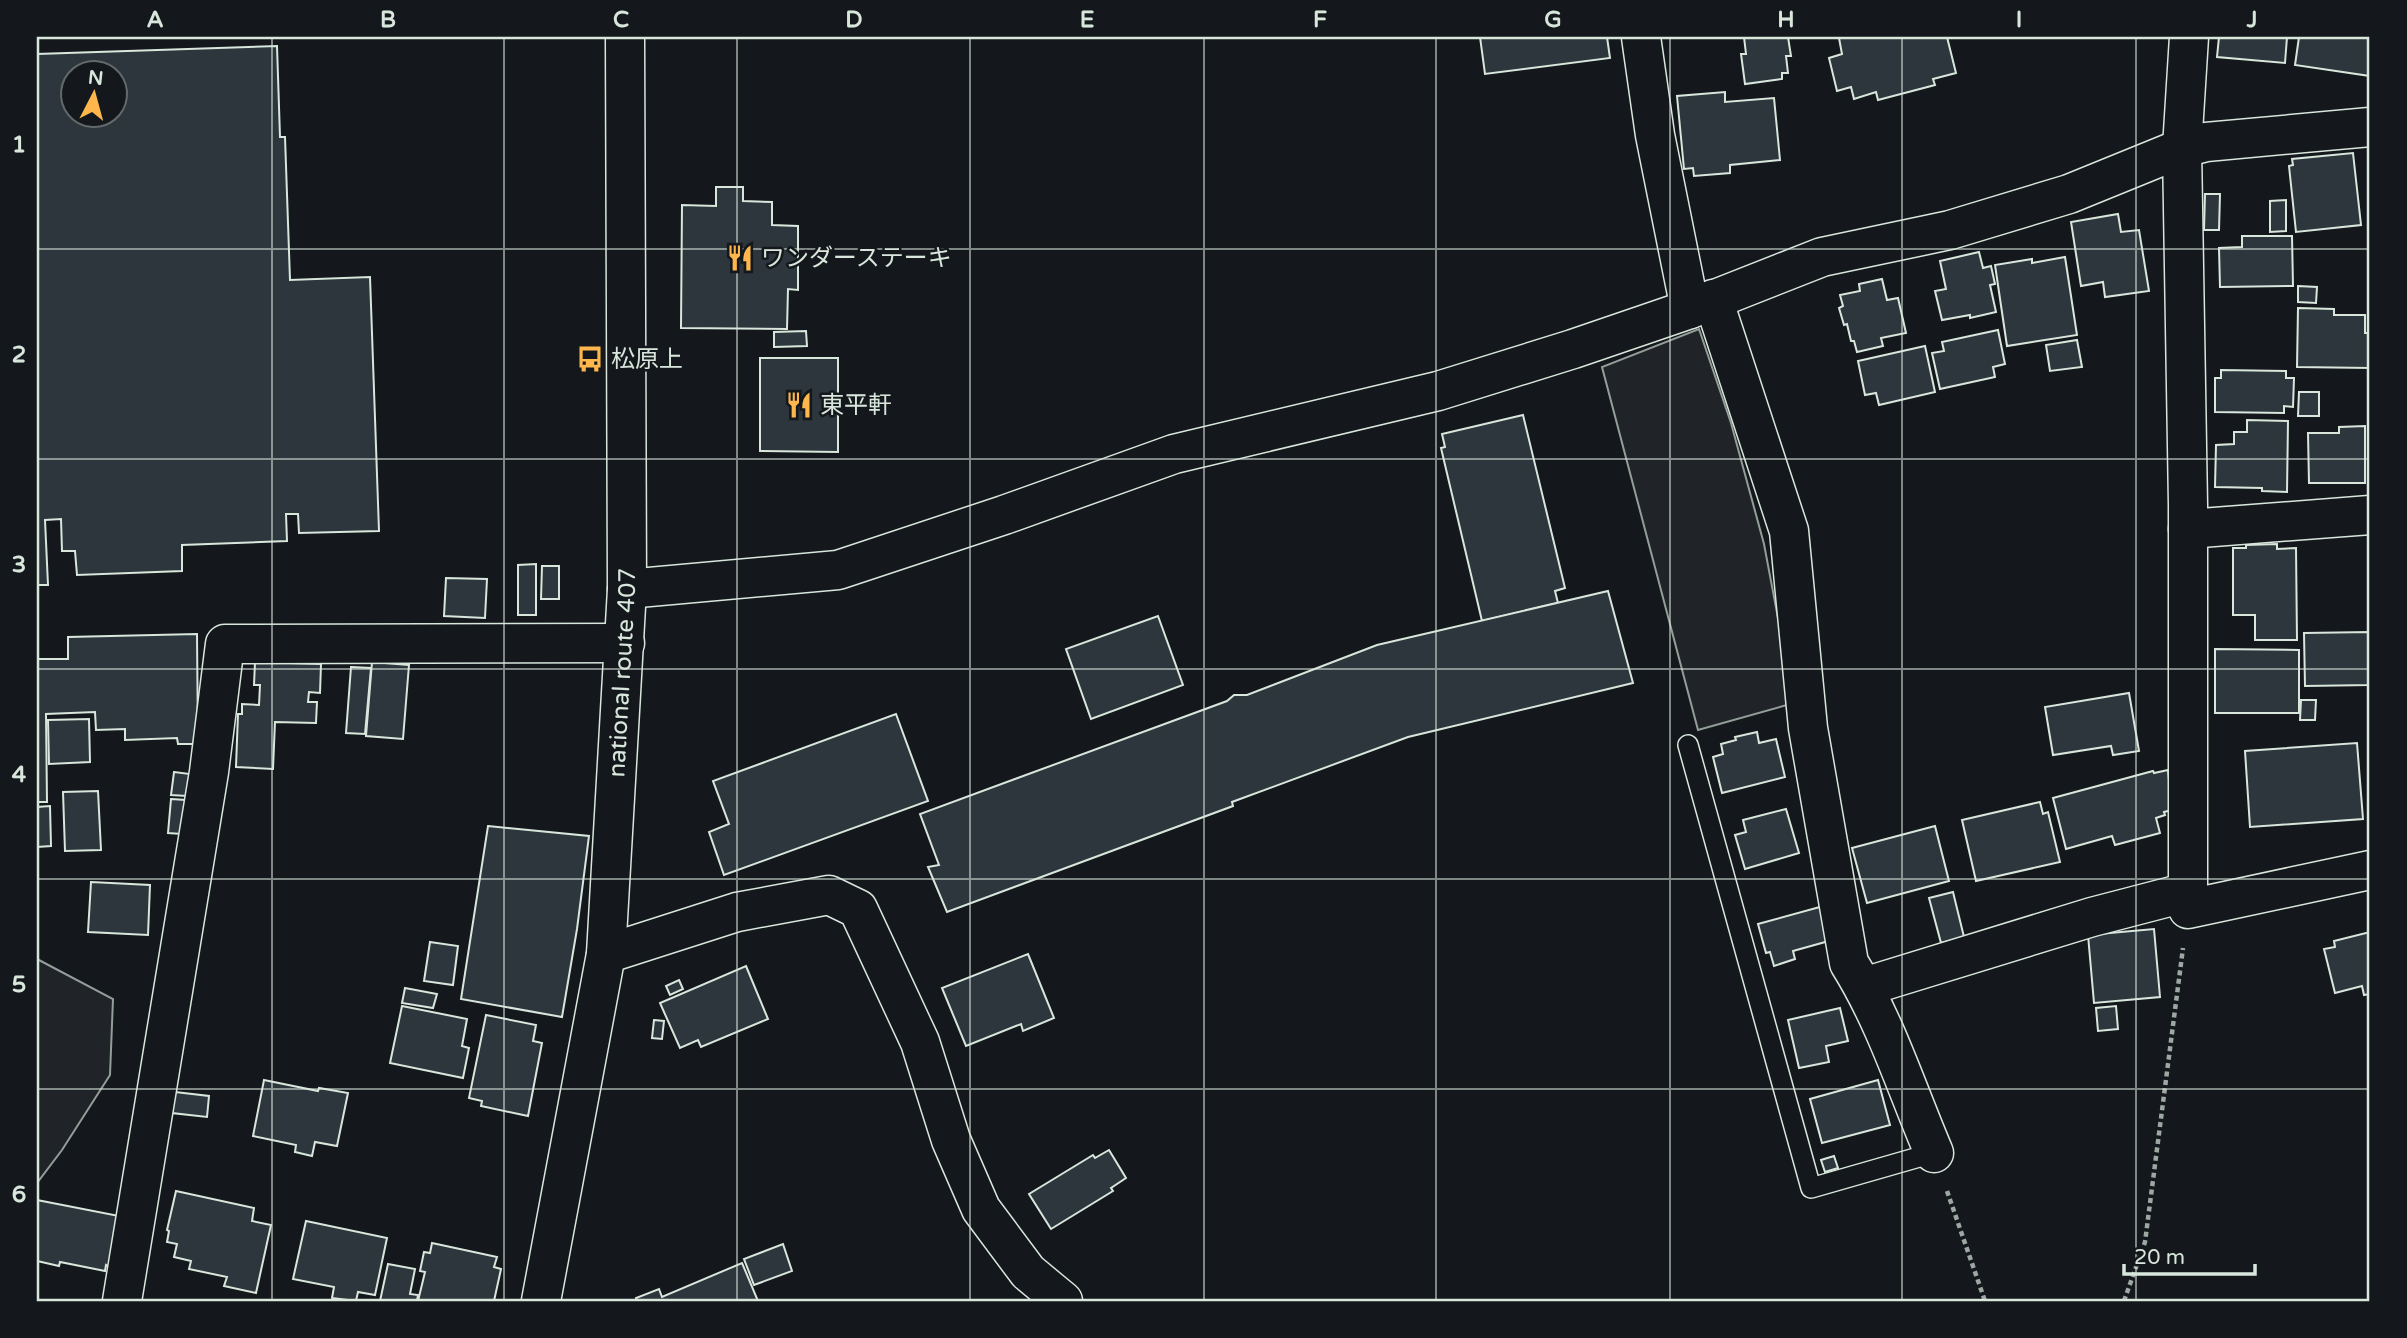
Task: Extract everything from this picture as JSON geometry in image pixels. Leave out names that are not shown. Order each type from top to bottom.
[{"type":"main road","name":"national route 407","points":[[541,1301],[606,954],[628,589],[625,37]]},
{"type":"main road","points":[[1641,37],[1655,135],[1701,304],[1789,531],[1808,728],[1849,963],[1864,987],[1934,1153]]},
{"type":"main road","points":[[2188,901],[2188,529],[2182,148],[2189,37]]},
{"type":"main road","points":[[628,589],[838,570],[1004,515],[1174,454],[1438,391],[1573,349],[1701,304],[1822,257],[1950,230],[2069,194],[2182,148],[2206,142],[2370,127]]},
{"type":"main road","points":[[2188,529],[2370,515]]},
{"type":"main road","points":[[122,1301],[209,772],[225,644],[625,643]]},
{"type":"main road","points":[[1864,987],[2091,917],[2370,870]]},
{"type":"main road","points":[[606,954],[737,912],[829,895],[858,909],[920,1042],[951,1140],[981,1209],[1028,1272],[1063,1301]]},
{"type":"lane","points":[[1688,746],[1811,1188],[1934,1153]]},
{"type":"path","points":[[2124,1301],[2145,1242],[2188,901]]},
{"type":"path","points":[[1934,1153],[1985,1301]]},
{"type":"shaded area","points":[[1699,329],[1731,423],[1764,544],[1794,703],[1698,730],[1602,367]]},
{"type":"shaded area","points":[[37,959],[113,999],[110,1075],[62,1150],[37,1183]]},
{"type":"building","points":[[1480,37],[1607,37],[1610,58],[1485,74]]},
{"type":"building","points":[[1744,37],[1788,37],[1791,56],[1786,56],[1788,73],[1782,73],[1782,79],[1745,84],[1741,54],[1746,54]]},
{"type":"building","points":[[1947,37],[1956,73],[1933,79],[1935,85],[1878,100],[1876,92],[1854,99],[1851,87],[1837,91],[1829,58],[1842,54],[1839,38]]},
{"type":"building","points":[[2219,37],[2287,37],[2285,63],[2217,57]]},
{"type":"building","points":[[2299,37],[2370,37],[2370,76],[2295,65]]},
{"type":"building","points":[[277,46],[280,137],[285,137],[290,280],[370,277],[379,531],[299,533],[298,514],[286,514],[287,541],[182,545],[182,571],[77,575],[75,551],[62,551],[61,519],[45,520],[48,585],[37,585],[37,54]]},
{"type":"building","points":[[1725,92],[1725,102],[1774,98],[1780,160],[1730,165],[1730,173],[1694,176],[1693,168],[1684,169],[1677,96]]},
{"type":"building","points":[[2353,153],[2361,225],[2296,232],[2289,166],[2293,165],[2292,159]]},
{"type":"building","name":"ワンダーステーキ","points":[[716,187],[743,187],[743,201],[772,202],[772,225],[798,226],[798,290],[788,289],[787,329],[681,328],[682,205],[716,206]]},
{"type":"building","points":[[2205,194],[2220,194],[2219,230],[2204,230]]},
{"type":"building","points":[[2286,200],[2286,231],[2270,232],[2270,201]]},
{"type":"building","points":[[2118,214],[2121,232],[2139,230],[2149,291],[2105,297],[2103,282],[2081,286],[2071,222]]},
{"type":"building","points":[[2242,236],[2292,236],[2293,286],[2220,287],[2219,248],[2242,247]]},
{"type":"building","points":[[1979,252],[1983,268],[1991,266],[1995,284],[1990,285],[1996,312],[1970,318],[1970,315],[1942,320],[1935,291],[1946,289],[1940,261]]},
{"type":"building","points":[[2065,257],[2077,335],[2007,346],[1995,265],[2032,259],[2032,263]]},
{"type":"building","points":[[1882,279],[1887,300],[1898,298],[1906,333],[1881,338],[1883,346],[1857,352],[1847,324],[1844,325],[1839,308],[1843,306],[1840,295],[1860,291],[1859,284]]},
{"type":"building","points":[[2298,286],[2317,287],[2316,303],[2298,302]]},
{"type":"building","points":[[2298,308],[2334,309],[2334,315],[2365,315],[2365,333],[2370,333],[2370,368],[2297,367]]},
{"type":"building","points":[[1998,330],[2005,364],[1993,367],[1995,377],[1940,389],[1932,353],[1944,351],[1942,342]]},
{"type":"building","points":[[806,331],[807,346],[774,347],[774,332]]},
{"type":"building","points":[[2077,340],[2082,367],[2050,371],[2046,345]]},
{"type":"building","points":[[1925,346],[1935,392],[1879,405],[1876,393],[1865,395],[1858,361]]},
{"type":"building","name":"東平軒","points":[[760,358],[838,358],[838,452],[760,451]]},
{"type":"building","points":[[2221,370],[2286,371],[2286,378],[2294,378],[2293,407],[2284,406],[2284,413],[2215,412],[2215,378],[2221,378]]},
{"type":"building","points":[[2299,392],[2319,392],[2319,416],[2298,416]]},
{"type":"building","points":[[1523,415],[1565,588],[1555,591],[1558,603],[1482,621],[1441,448],[1445,447],[1442,434]]},
{"type":"building","points":[[2247,420],[2288,421],[2287,492],[2262,491],[2262,488],[2215,487],[2216,445],[2234,444],[2234,432],[2247,432]]},
{"type":"building","points":[[2365,426],[2365,483],[2309,483],[2308,433],[2339,433],[2339,427]]},
{"type":"building","points":[[2277,544],[2277,549],[2296,548],[2297,640],[2255,640],[2255,615],[2233,615],[2233,548]]},
{"type":"building","points":[[536,564],[536,615],[518,615],[518,565]]},
{"type":"building","points":[[542,566],[559,566],[559,599],[541,599]]},
{"type":"building","points":[[446,578],[487,579],[485,618],[444,616]]},
{"type":"building","points":[[1608,591],[1633,683],[1408,737],[1232,802],[1233,806],[947,912],[928,867],[939,865],[920,814],[1227,701],[1234,695],[1247,695],[1377,645]]},
{"type":"building","points":[[1158,616],[1183,685],[1091,719],[1066,649]]},
{"type":"building","points":[[2370,632],[2370,685],[2305,686],[2304,633]]},
{"type":"building","points":[[197,634],[198,744],[178,744],[177,738],[125,740],[125,729],[96,730],[95,712],[46,714],[47,802],[37,802],[37,659],[68,659],[68,637]]},
{"type":"building","points":[[2215,649],[2299,650],[2299,713],[2215,713]]},
{"type":"building","points":[[255,662],[321,664],[320,693],[309,692],[308,702],[317,702],[316,723],[275,722],[273,769],[236,767],[238,714],[242,714],[242,704],[259,705],[260,685],[254,685]]},
{"type":"building","points":[[372,662],[409,665],[403,739],[366,736]]},
{"type":"building","points":[[351,667],[371,668],[365,734],[346,733]]},
{"type":"building","points":[[2129,693],[2139,751],[2113,755],[2111,746],[2053,755],[2045,707]]},
{"type":"building","points":[[2301,700],[2316,700],[2315,720],[2300,720]]},
{"type":"building","points":[[896,714],[928,801],[724,875],[709,832],[729,824],[713,781]]},
{"type":"building","points":[[89,719],[90,762],[49,764],[48,720]]},
{"type":"building","points":[[1757,732],[1759,743],[1776,739],[1785,777],[1722,793],[1713,757],[1723,754],[1721,744],[1736,740],[1735,737]]},
{"type":"building","points":[[2357,743],[2363,819],[2250,827],[2245,751]]},
{"type":"building","points":[[2168,770],[2172,810],[2156,818],[2160,833],[2115,845],[2112,836],[2066,849],[2053,798],[2153,771]]},
{"type":"building","points":[[174,772],[190,774],[187,796],[171,795]]},
{"type":"building","points":[[98,791],[101,850],[65,851],[63,792]]},
{"type":"building","points":[[171,799],[186,800],[182,834],[168,833]]},
{"type":"building","points":[[2040,802],[2043,814],[2048,812],[2060,862],[1976,881],[1962,820]]},
{"type":"building","points":[[50,806],[51,846],[37,847],[37,807]]},
{"type":"building","points":[[1786,809],[1799,853],[1745,869],[1735,835],[1746,832],[1743,820]]},
{"type":"building","points":[[488,826],[589,836],[562,1017],[461,999]]},
{"type":"building","points":[[1935,826],[1949,881],[1867,903],[1852,848]]},
{"type":"building","points":[[91,882],[150,885],[148,935],[88,932]]},
{"type":"building","points":[[1953,892],[1964,937],[1941,943],[1929,898]]},
{"type":"building","points":[[1827,905],[1836,939],[1793,951],[1795,959],[1774,966],[1770,952],[1766,953],[1758,924]]},
{"type":"building","points":[[2154,929],[2160,997],[2094,1003],[2088,935]]},
{"type":"building","points":[[2370,932],[2370,994],[2364,995],[2362,986],[2335,993],[2324,949],[2335,947],[2334,941]]},
{"type":"building","points":[[430,942],[458,946],[453,985],[424,981]]},
{"type":"building","points":[[1028,954],[1054,1018],[1023,1031],[1021,1024],[966,1046],[942,988]]},
{"type":"building","points":[[746,966],[768,1019],[701,1047],[698,1040],[680,1048],[660,1003]]},
{"type":"building","points":[[679,980],[683,989],[670,995],[666,986]]},
{"type":"building","points":[[405,988],[437,994],[433,1008],[402,1003]]},
{"type":"building","points":[[402,1006],[467,1019],[462,1046],[469,1048],[463,1078],[390,1063]]},
{"type":"building","points":[[2116,1006],[2118,1029],[2098,1031],[2096,1008]]},
{"type":"building","points":[[1840,1008],[1848,1041],[1826,1046],[1829,1062],[1799,1068],[1788,1020]]},
{"type":"building","points":[[486,1015],[536,1025],[533,1041],[542,1043],[528,1116],[481,1106],[482,1101],[469,1098]]},
{"type":"building","points":[[654,1020],[664,1021],[662,1039],[652,1038]]},
{"type":"building","points":[[264,1080],[318,1091],[319,1088],[348,1093],[337,1146],[315,1142],[312,1156],[295,1152],[296,1145],[253,1136]]},
{"type":"building","points":[[1878,1080],[1890,1125],[1822,1143],[1810,1099]]},
{"type":"building","points":[[175,1092],[209,1096],[207,1117],[172,1113]]},
{"type":"building","points":[[1109,1150],[1126,1178],[1111,1188],[1113,1191],[1051,1229],[1029,1194],[1093,1155],[1095,1158]]},
{"type":"building","points":[[1834,1156],[1838,1168],[1825,1172],[1821,1160]]},
{"type":"building","points":[[176,1191],[254,1208],[252,1221],[271,1225],[256,1293],[224,1286],[227,1277],[189,1269],[191,1261],[174,1257],[177,1244],[167,1242],[167,1230]]},
{"type":"building","points":[[37,1200],[119,1216],[109,1267],[106,1265],[105,1271],[60,1262],[59,1266],[37,1261]]},
{"type":"building","points":[[306,1221],[387,1238],[375,1295],[358,1292],[356,1301],[332,1298],[334,1287],[293,1279]]},
{"type":"building","points":[[432,1243],[497,1257],[494,1267],[501,1269],[494,1301],[418,1301],[425,1272],[420,1271],[424,1252],[430,1253]]},
{"type":"building","points":[[783,1244],[792,1271],[754,1285],[744,1259]]},
{"type":"building","points":[[742,1263],[758,1301],[637,1301],[636,1298],[659,1289],[662,1297]]},
{"type":"building","points":[[388,1264],[415,1269],[410,1294],[418,1295],[417,1301],[380,1301]]},
{"type":"place","name":"ワンダーステーキ","points":[[740,258]]},
{"type":"place","name":"松原上","points":[[590,359]]},
{"type":"place","name":"東平軒","points":[[799,405]]}]
